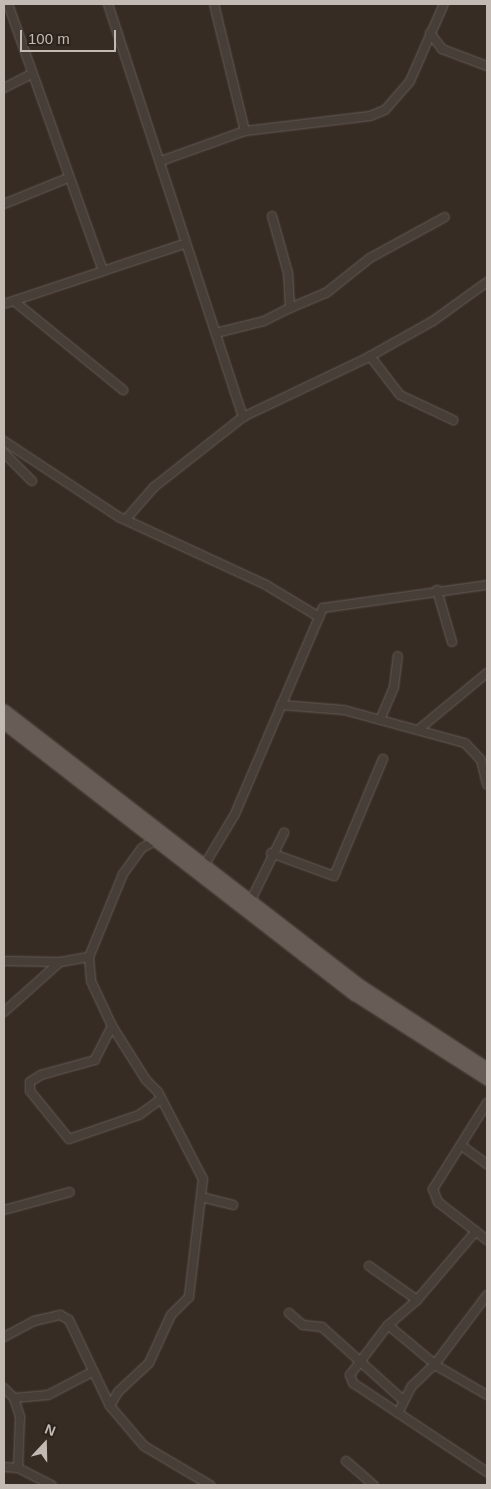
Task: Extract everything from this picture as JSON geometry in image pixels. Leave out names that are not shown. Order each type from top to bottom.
[{"type":"main road","points":[[4,710],[360,985],[487,1068]]},
{"type":"main road","points":[[4,723],[153,842],[354,994],[487,1079]]},
{"type":"street","points":[[8,4],[68,178],[103,271]]},
{"type":"street","points":[[108,4],[161,160],[184,244],[216,333],[243,417]]},
{"type":"street","points":[[214,4],[245,131]]},
{"type":"street","points":[[161,160],[245,131],[370,116],[385,110],[401,95],[424,52],[444,4]]},
{"type":"street","points":[[430,34],[442,49]]},
{"type":"street","points":[[424,52],[442,49],[487,66]]},
{"type":"street","points":[[4,88],[32,74]]},
{"type":"street","points":[[4,204],[68,178]]},
{"type":"street","points":[[272,216],[288,273],[290,308]]},
{"type":"street","points":[[216,333],[264,321],[326,293],[370,258],[445,217]]},
{"type":"street","points":[[4,304],[184,244]]},
{"type":"street","points":[[127,518],[154,487],[243,417],[370,356],[433,321],[487,282]]},
{"type":"street","points":[[14,301],[123,390]]},
{"type":"street","points":[[370,356],[400,395],[453,420]]},
{"type":"street","points":[[32,481],[5,456],[7,443],[119,517],[127,518],[266,585],[320,617]]},
{"type":"street","points":[[205,864],[235,814],[281,705],[320,617],[328,604],[487,585]]},
{"type":"street","points":[[437,590],[452,642]]},
{"type":"street","points":[[380,720],[394,687],[398,656]]},
{"type":"street","points":[[418,730],[487,672]]},
{"type":"street","points":[[281,705],[307,704],[380,720],[465,743],[484,757],[487,784]]},
{"type":"street","points":[[271,853],[334,876],[383,759]]},
{"type":"street","points":[[251,900],[271,853],[284,833]]},
{"type":"street","points":[[110,1406],[118,1392],[149,1363],[171,1315],[188,1296],[201,1197],[201,1168],[161,1098],[112,1026],[91,981],[88,957],[123,874],[142,848],[153,842]]},
{"type":"street","points":[[4,961],[60,962],[88,957]]},
{"type":"street","points":[[4,1012],[60,962]]},
{"type":"street","points":[[112,1026],[95,1060],[41,1075],[30,1082],[30,1091],[69,1139],[139,1115],[161,1098]]},
{"type":"street","points":[[486,1109],[433,1189],[438,1202],[487,1240]]},
{"type":"street","points":[[462,1146],[487,1164]]},
{"type":"street","points":[[4,1210],[70,1192]]},
{"type":"street","points":[[201,1197],[234,1205]]},
{"type":"street","points":[[476,1231],[417,1300],[388,1325],[361,1358],[350,1376],[353,1383],[487,1472]]},
{"type":"street","points":[[369,1266],[417,1300]]},
{"type":"street","points":[[398,1413],[403,1400],[435,1364],[487,1296]]},
{"type":"street","points":[[289,1313],[304,1325],[322,1327],[361,1358],[403,1400]]},
{"type":"street","points":[[4,1337],[60,1315],[76,1328],[92,1372],[110,1406],[144,1446],[210,1485]]},
{"type":"street","points":[[388,1325],[435,1364],[487,1395]]},
{"type":"street","points":[[14,1398],[48,1394],[92,1372]]},
{"type":"street","points":[[4,1388],[14,1398],[20,1417],[18,1468]]},
{"type":"street","points":[[346,1461],[374,1485]]},
{"type":"street","points":[[4,1467],[18,1468],[52,1485]]}]
